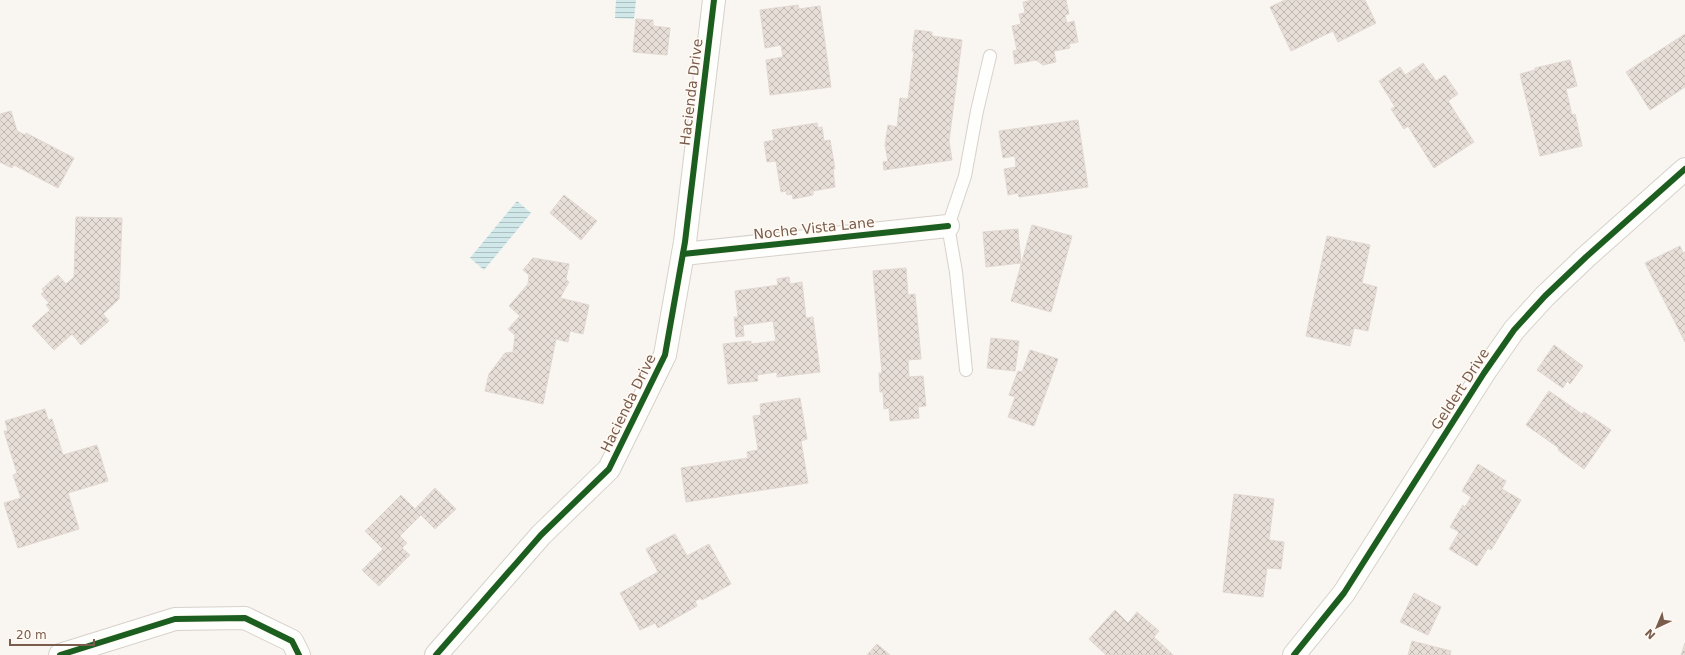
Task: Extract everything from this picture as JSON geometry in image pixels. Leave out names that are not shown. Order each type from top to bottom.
[{"type":"street","name":"Hacienda Drive","points":[[436,655],[541,535],[609,469],[665,355],[683,254],[714,0]]},
{"type":"street","name":"Geldert Drive","points":[[1294,655],[1344,593],[1484,373],[1514,330],[1545,296],[1586,257],[1685,169]]},
{"type":"street","name":"Noche Vista Lane","points":[[683,254],[948,226]]},
{"type":"street","points":[[60,655],[175,619],[245,618],[292,641],[299,655]]},
{"type":"lane","points":[[966,370],[956,272],[948,226],[965,176],[977,111],[990,56]]},
{"type":"water","points":[[616,0],[636,0],[634,19],[615,18]]},
{"type":"water","points":[[517,201],[531,213],[484,270],[470,258]]},
{"type":"building","points":[[1032,0],[1066,0],[1069,14],[1065,15],[1067,23],[1074,21],[1078,42],[1069,44],[1070,48],[1054,51],[1056,62],[1043,65],[1036,60],[1015,64],[1013,51],[1017,50],[1012,26],[1021,24],[1019,14],[1025,13],[1023,2]]},
{"type":"building","points":[[1285,0],[1365,0],[1376,23],[1338,42],[1333,31],[1291,51],[1270,7]]},
{"type":"building","points":[[798,5],[799,9],[820,6],[831,87],[770,95],[766,60],[783,57],[781,45],[765,48],[760,10]]},
{"type":"building","points":[[636,19],[653,20],[653,26],[670,28],[667,55],[633,52]]},
{"type":"building","points":[[915,30],[932,32],[932,36],[962,40],[949,141],[952,160],[884,170],[883,162],[888,161],[885,145],[888,125],[897,127],[900,98],[908,99]]},
{"type":"building","points":[[1685,34],[1685,87],[1650,110],[1626,72]]},
{"type":"building","points":[[1570,60],[1577,86],[1566,89],[1572,115],[1575,114],[1582,146],[1540,156],[1520,74],[1535,70],[1535,68]]},
{"type":"building","points":[[1423,63],[1436,81],[1445,75],[1458,94],[1448,101],[1474,142],[1434,168],[1408,126],[1404,129],[1391,109],[1395,107],[1379,81],[1400,67],[1405,75]]},
{"type":"building","points":[[11,111],[17,131],[25,135],[26,133],[74,158],[58,188],[14,165],[12,168],[0,162],[0,114]]},
{"type":"building","points":[[1078,120],[1088,187],[1019,197],[1018,193],[1008,195],[1004,169],[1016,167],[1015,156],[1003,158],[999,131]]},
{"type":"building","points":[[817,123],[818,128],[822,127],[824,141],[830,140],[835,169],[833,169],[835,187],[813,191],[813,195],[793,199],[792,194],[787,195],[786,191],[781,192],[776,161],[767,162],[764,142],[774,140],[772,130]]},
{"type":"building","points":[[564,195],[597,221],[581,240],[550,213]]},
{"type":"building","points":[[76,217],[122,218],[119,299],[103,314],[109,321],[81,345],[72,334],[54,350],[32,326],[50,310],[46,305],[49,303],[41,294],[44,292],[42,289],[58,275],[66,284],[74,277]]},
{"type":"building","points":[[1032,225],[1072,236],[1051,312],[1011,301]]},
{"type":"building","points":[[1018,229],[1021,263],[986,267],[983,232]]},
{"type":"building","points":[[1327,236],[1370,245],[1362,283],[1377,287],[1368,331],[1354,328],[1350,346],[1306,336]]},
{"type":"building","points":[[1680,246],[1683,253],[1685,252],[1685,342],[1645,263]]},
{"type":"building","points":[[533,258],[569,264],[566,279],[569,282],[560,298],[589,305],[583,334],[570,331],[568,342],[556,339],[543,404],[485,391],[489,374],[505,353],[513,352],[515,335],[508,329],[520,316],[509,306],[528,284],[529,275],[523,270]]},
{"type":"building","points":[[906,268],[908,295],[915,294],[921,359],[908,360],[909,377],[923,376],[926,406],[918,407],[919,418],[890,421],[889,408],[884,409],[883,392],[880,392],[879,373],[882,373],[873,271]]},
{"type":"building","points":[[789,277],[790,284],[802,282],[806,318],[813,317],[820,372],[777,377],[777,372],[757,375],[758,381],[728,384],[723,344],[751,341],[751,344],[776,341],[773,321],[743,325],[744,336],[736,337],[734,317],[738,317],[735,291],[778,285],[777,279]]},
{"type":"building","points":[[991,338],[1019,341],[1015,371],[987,368]]},
{"type":"building","points":[[1554,345],[1583,366],[1570,384],[1567,381],[1563,388],[1537,370]]},
{"type":"building","points":[[1030,350],[1058,359],[1034,426],[1008,417],[1015,397],[1009,395],[1018,371],[1022,372]]},
{"type":"building","points":[[1549,391],[1582,414],[1584,412],[1611,430],[1584,469],[1558,450],[1559,448],[1526,425]]},
{"type":"building","points":[[800,398],[807,439],[801,441],[808,483],[686,502],[681,468],[748,458],[747,452],[758,450],[753,416],[761,415],[760,404]]},
{"type":"building","points":[[45,409],[48,420],[52,419],[63,455],[97,445],[108,481],[68,493],[79,529],[18,548],[4,503],[21,498],[13,475],[17,473],[4,431],[8,431],[5,421]]},
{"type":"building","points":[[1478,464],[1506,481],[1502,489],[1521,500],[1491,550],[1488,548],[1477,566],[1449,549],[1459,532],[1450,527],[1463,505],[1465,507],[1471,497],[1462,491]]},
{"type":"building","points":[[435,488],[456,509],[435,529],[421,515],[400,536],[407,543],[402,548],[410,555],[379,586],[362,570],[383,549],[365,531],[401,495],[415,509]]},
{"type":"building","points":[[1234,494],[1274,499],[1269,540],[1284,542],[1281,569],[1267,568],[1263,597],[1223,592]]},
{"type":"building","points":[[675,534],[687,556],[709,544],[731,584],[702,600],[701,598],[695,601],[697,606],[658,628],[655,623],[640,630],[620,593],[658,572],[646,549]]},
{"type":"building","points":[[1414,593],[1441,607],[1428,635],[1400,622]]},
{"type":"building","points":[[1115,610],[1128,623],[1137,612],[1159,631],[1154,637],[1173,655],[1106,655],[1089,639]]},
{"type":"building","points":[[1412,641],[1451,651],[1450,655],[1408,655]]},
{"type":"building","points":[[1685,643],[1685,655],[1681,655]]},
{"type":"building","points":[[877,644],[890,655],[867,655]]},
{"type":"cycle path","points":[[436,655],[541,535],[609,469],[665,355],[685,242],[714,0]]},
{"type":"cycle path","points":[[1294,655],[1344,593],[1484,373],[1514,330],[1545,296],[1586,257],[1685,169]]},
{"type":"cycle path","points":[[683,254],[948,226]]},
{"type":"cycle path","points":[[60,655],[175,619],[245,618],[292,641],[299,655]]}]
